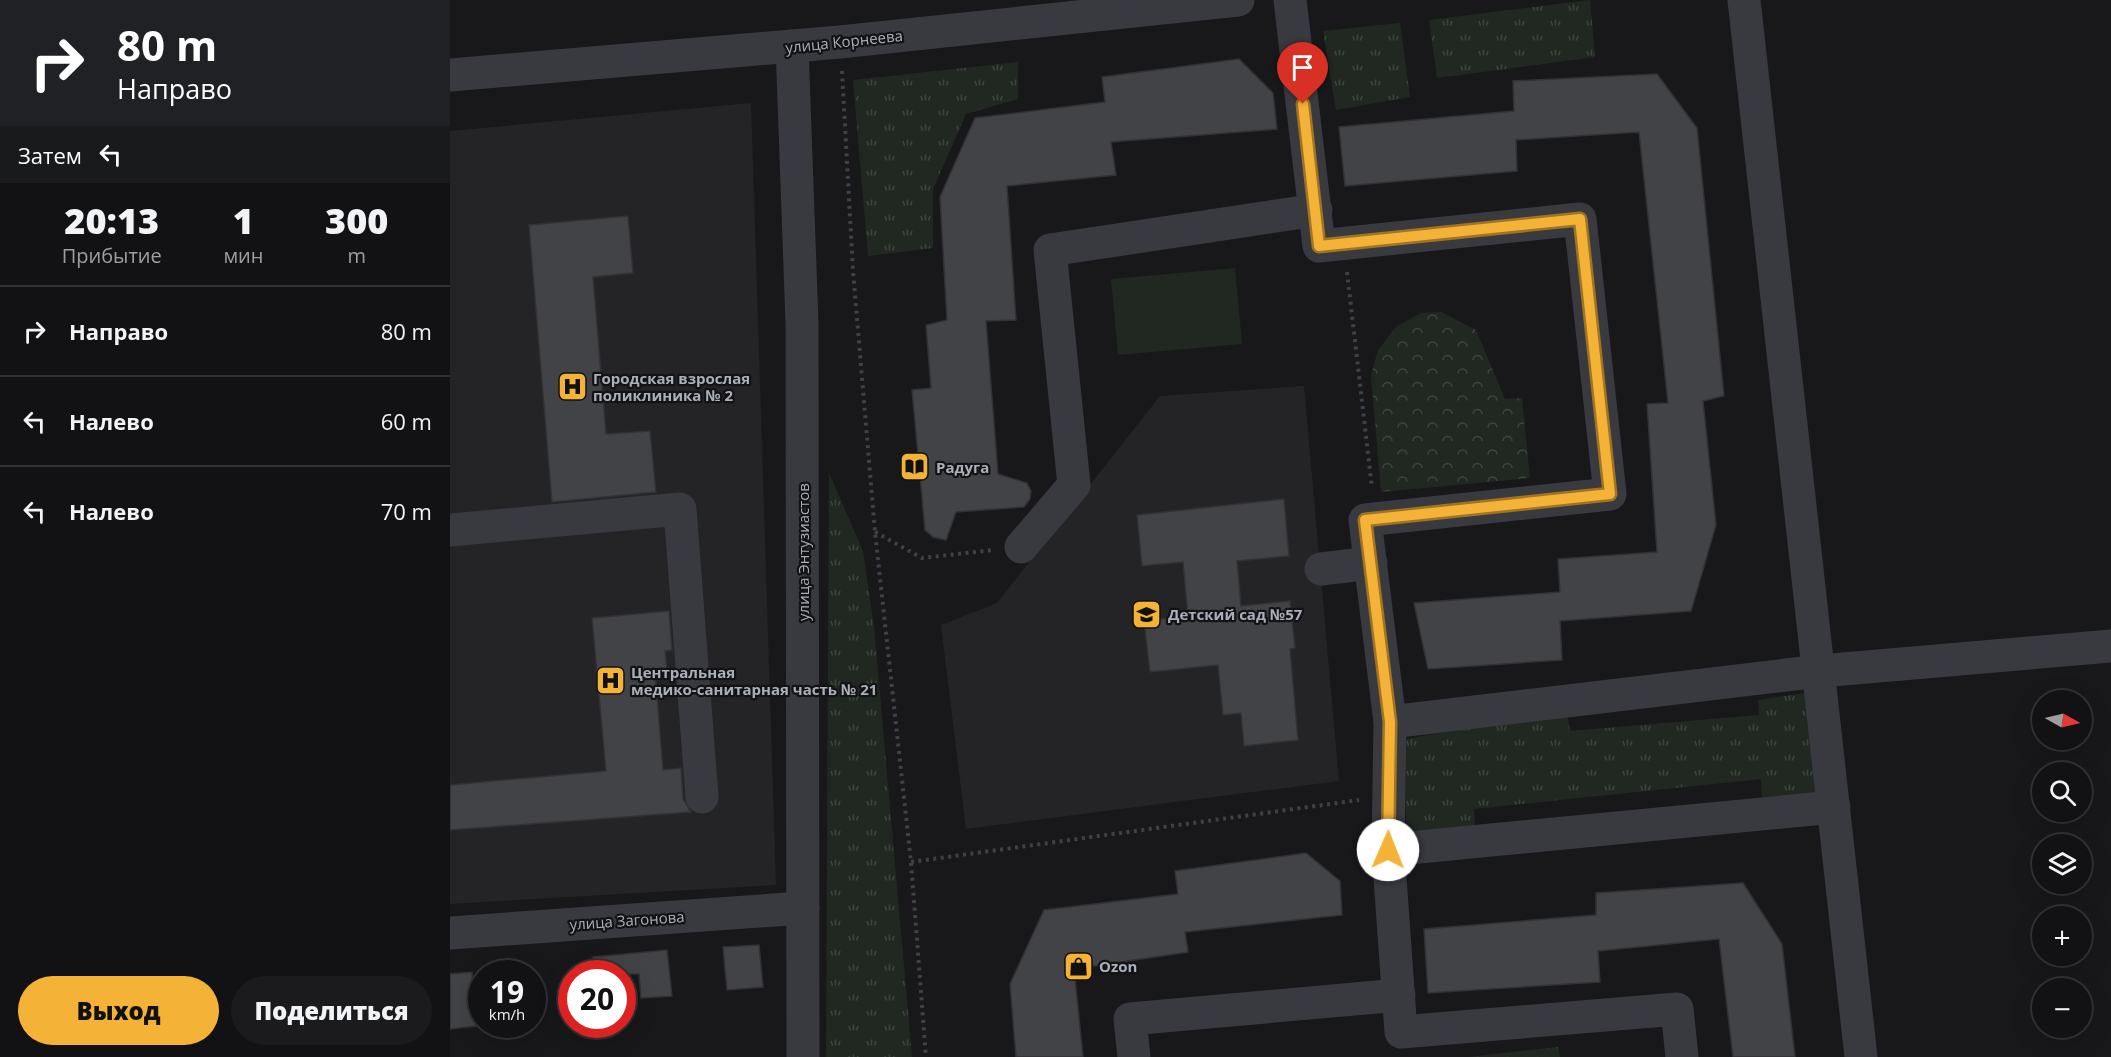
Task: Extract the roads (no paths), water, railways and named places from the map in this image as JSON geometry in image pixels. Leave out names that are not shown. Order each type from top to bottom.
[{"type":"street","name":"улица Корнеева","points":[[450,75],[792,46],[1238,0]]},
{"type":"street","points":[[1290,0],[1319,246],[1580,219],[1582,230],[1610,494],[1365,520],[1390,722],[1388,850],[1401,1032],[1677,1009],[1682,1057]]},
{"type":"street","points":[[1744,0],[1861,1057]]},
{"type":"street","name":"улица Энтузиастов","points":[[792,46],[802,323],[803,1057]]},
{"type":"street","points":[[1021,547],[1074,485],[1050,250],[1316,210]]},
{"type":"street","points":[[450,530],[680,509],[702,797]]},
{"type":"street","points":[[1321,569],[1371,563]]},
{"type":"street","points":[[1390,722],[1820,671],[2111,646]]},
{"type":"street","points":[[1388,850],[1834,807]]},
{"type":"street","name":"улица Загонова","points":[[450,933],[803,908]]},
{"type":"street","points":[[1134,1057],[1130,1019],[1399,995]]},
{"type":"place","name":"Городская взрослая поликлиника № 2","points":[[572,387]]},
{"type":"place","name":"Радуга","points":[[915,467]]},
{"type":"place","name":"Детский сад №57","points":[[1147,614]]},
{"type":"place","name":"Центральная медико-санитарная часть № 21","points":[[610,681]]},
{"type":"place","name":"Ozon","points":[[1078,966]]}]
